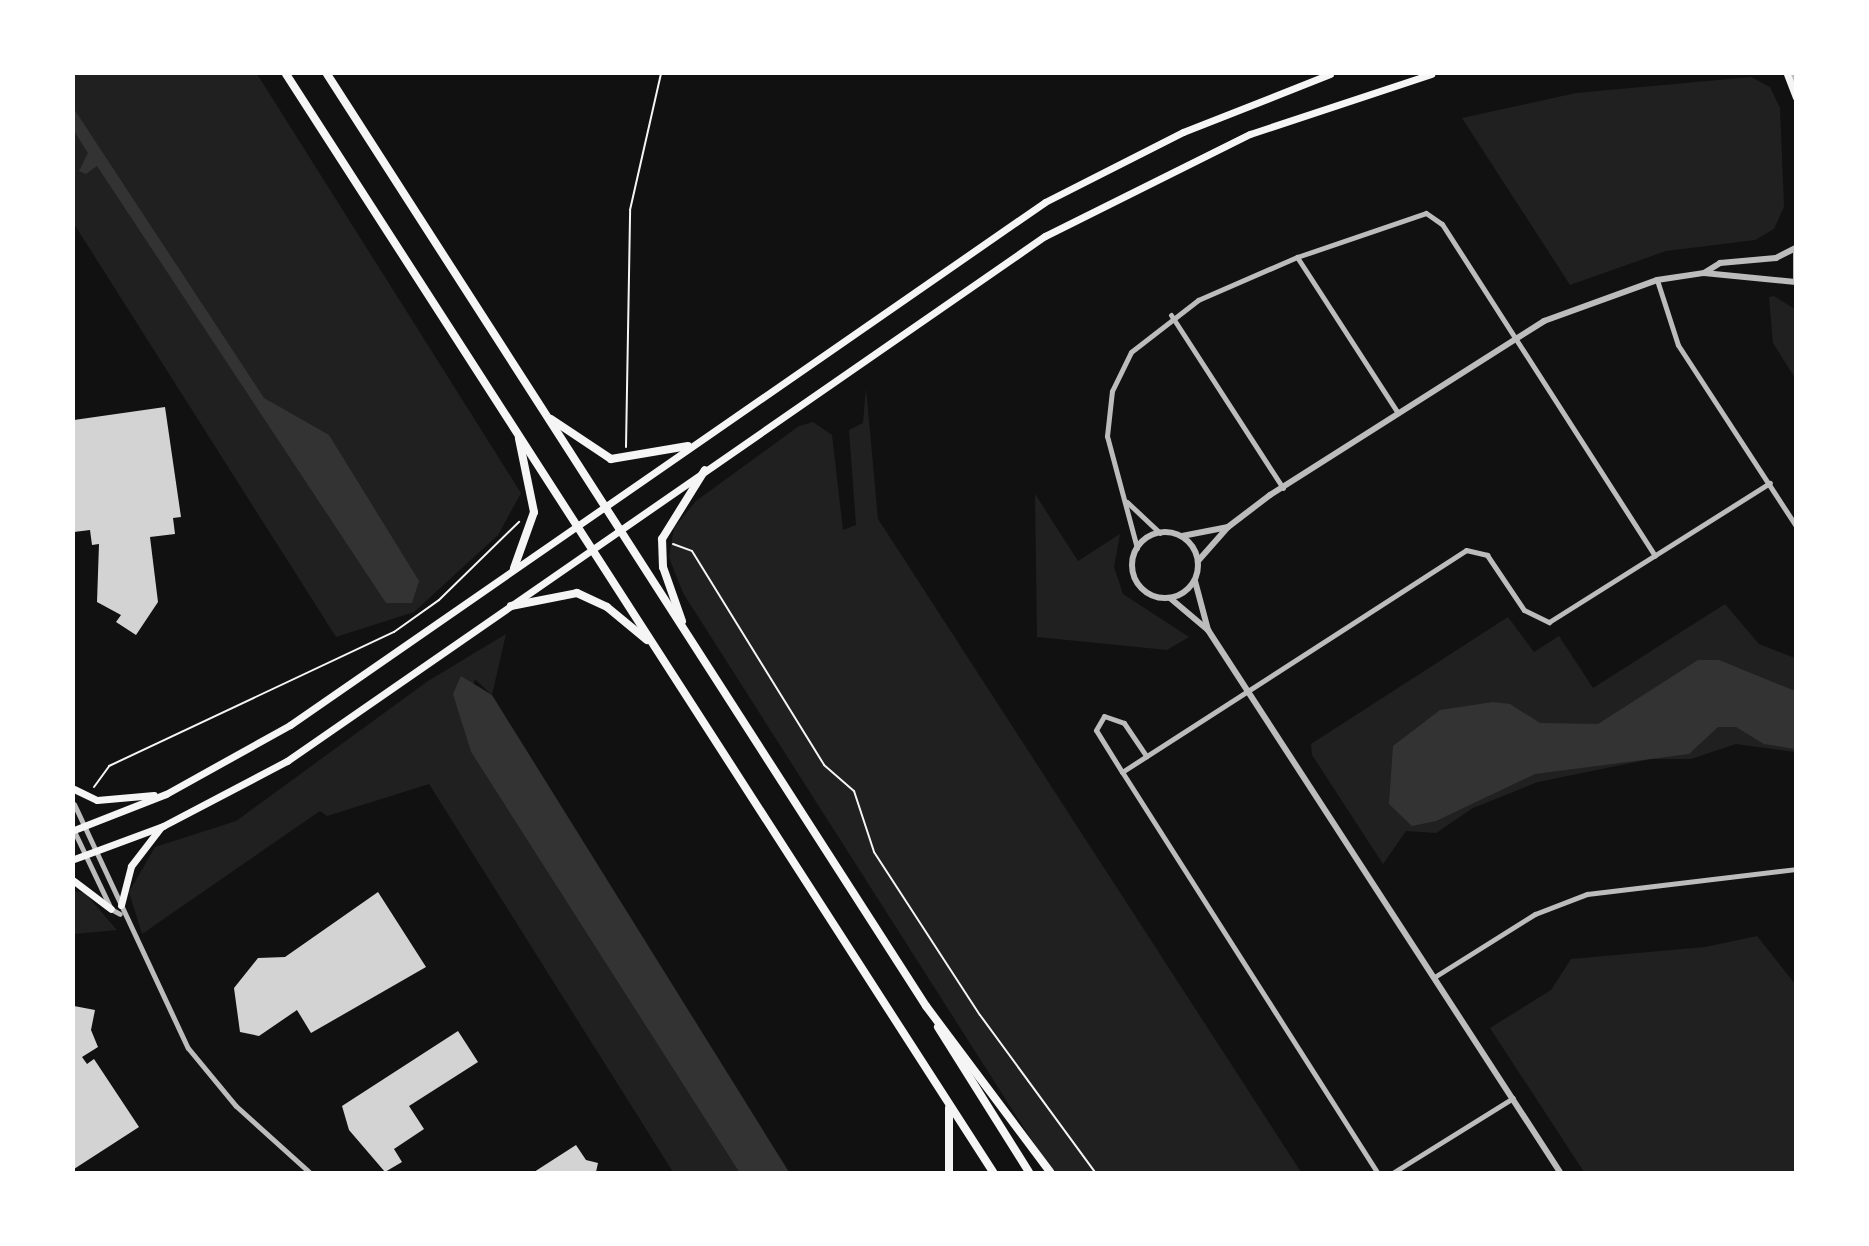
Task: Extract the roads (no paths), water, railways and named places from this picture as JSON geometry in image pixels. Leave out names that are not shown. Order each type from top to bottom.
[{"type":"main road","points":[[286,74],[993,1172]]},
{"type":"main road","points":[[327,74],[926,1006],[1029,1172]]},
{"type":"main road","points":[[74,830],[166,794],[298,719],[688,446],[1045,202],[1183,132],[1331,74]]},
{"type":"main road","points":[[74,859],[163,826],[287,761],[956,293],[1092,209],[1250,134],[1431,74]]},
{"type":"main road","points":[[1787,74],[1796,97]]},
{"type":"main road","points":[[546,415],[611,459],[688,446]]},
{"type":"main road","points":[[514,568],[534,512],[517,433]]},
{"type":"main road","points":[[685,630],[661,547],[668,520],[705,470]]},
{"type":"main road","points":[[511,606],[577,593],[607,607],[654,646]]},
{"type":"main road","points":[[74,789],[97,800],[166,794]]},
{"type":"main road","points":[[121,910],[131,866],[163,826]]},
{"type":"main road","points":[[74,881],[111,909]]},
{"type":"main road","points":[[926,1006],[1049,1172]]},
{"type":"main road","points":[[948,1172],[949,1105]]},
{"type":"street","points":[[1794,74],[1796,89]]},
{"type":"street","points":[[1560,1172],[1436,976],[1208,630],[1170,598],[1152,596],[1138,584],[1132,566],[1137,548],[1125,500],[1108,455],[1112,391],[1131,352],[1171,315],[1297,257],[1410,216],[1432,215],[1655,556]]},
{"type":"street","points":[[1208,630],[1195,580],[1198,561],[1228,527],[1514,337],[1576,306],[1657,280],[1704,273],[1796,281],[1796,249],[1776,258],[1720,263],[1704,273]]},
{"type":"street","points":[[1297,257],[1398,413]]},
{"type":"street","points":[[1657,280],[1678,345],[1796,526]]},
{"type":"street","points":[[1171,315],[1283,488]]},
{"type":"street","points":[[1122,772],[1466,550],[1487,555],[1524,610],[1549,622],[1770,483]]},
{"type":"street","points":[[1125,500],[1160,533],[1181,536],[1228,527]]},
{"type":"street","points":[[1137,548],[1160,533]]},
{"type":"street","points":[[1181,536],[1198,561]]},
{"type":"street","points":[[1170,598],[1195,580]]},
{"type":"street","points":[[1146,756],[1124,723],[1104,716],[1096,730],[1377,1172]]},
{"type":"street","points":[[74,804],[166,1010],[202,1067],[309,1172]]},
{"type":"street","points":[[74,830],[111,909],[121,910]]},
{"type":"street","points":[[1436,976],[1535,914],[1587,894],[1796,869]]},
{"type":"street","points":[[1394,1172],[1513,1098]]}]
